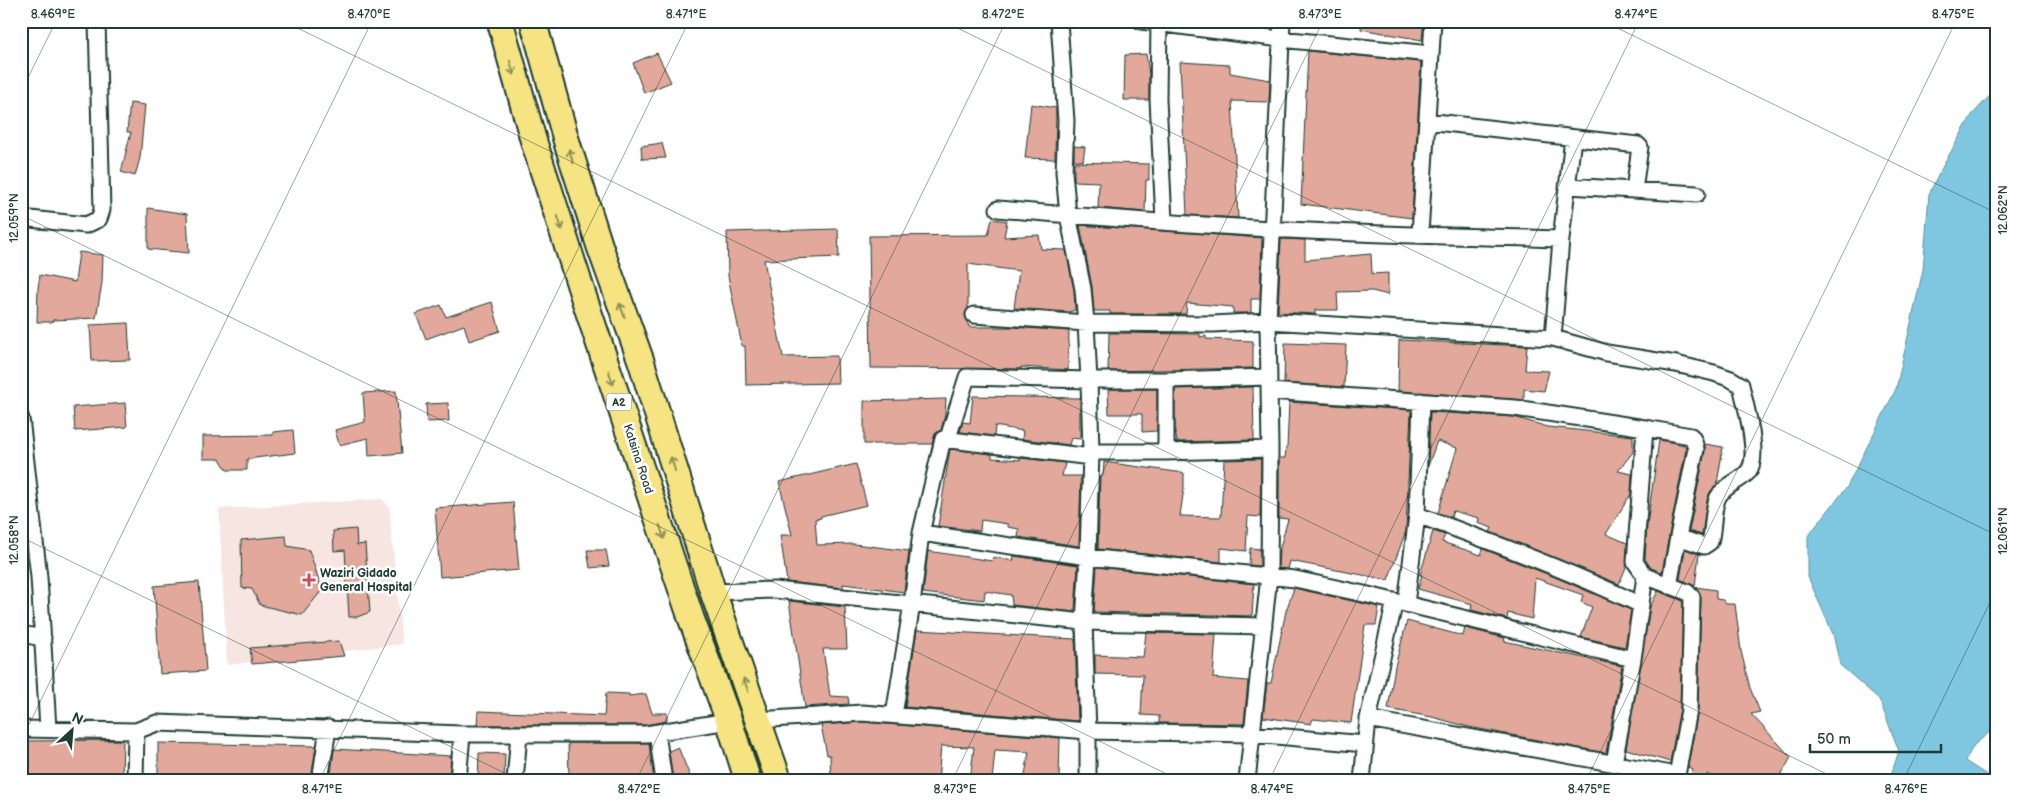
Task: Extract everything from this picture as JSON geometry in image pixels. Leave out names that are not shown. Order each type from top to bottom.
[{"type":"highway","name":"Katsina Road","points":[[500,21],[533,138],[584,298],[691,618],[729,721],[748,781]]},
{"type":"highway","name":"A2","points":[[533,21],[567,143],[600,247],[641,360],[713,592],[779,781]]},
{"type":"street","points":[[21,218],[86,225],[99,220],[102,210],[97,21]]},
{"type":"street","points":[[1060,21],[1066,122],[1064,172],[1068,215],[1081,279],[1086,323],[1089,380],[1091,454],[1084,622],[1088,781]]},
{"type":"street","points":[[1141,21],[1280,40],[1431,54]]},
{"type":"street","points":[[1247,781],[1269,576],[1268,321],[1282,21]]},
{"type":"street","points":[[1420,234],[1433,21]]},
{"type":"street","points":[[1159,22],[1158,99],[1164,221]]},
{"type":"street","points":[[1427,121],[1639,146],[1634,190]]},
{"type":"street","points":[[1554,338],[1561,239],[1569,186],[1573,138]]},
{"type":"street","points":[[1569,186],[1697,194]]},
{"type":"street","points":[[998,209],[1271,230],[1561,239]]},
{"type":"street","points":[[974,315],[1086,323],[1213,324],[1268,321],[1554,338],[1607,353],[1676,364],[1714,373],[1741,385],[1754,460],[1748,472],[1719,494],[1716,501],[1710,542],[1704,546],[1678,537]]},
{"type":"street","points":[[894,715],[912,604],[920,534],[944,439],[948,438],[967,377],[1166,380],[1269,384],[1421,401],[1515,408],[1690,436],[1694,441],[1696,449],[1669,586]]},
{"type":"street","points":[[1166,380],[1166,452]]},
{"type":"street","points":[[1362,781],[1368,719],[1401,602],[1417,515],[1421,401]]},
{"type":"street","points":[[21,418],[27,520],[39,577],[48,729]]},
{"type":"street","points":[[1368,719],[1614,763],[1676,778],[1688,710],[1692,597],[1687,592],[1644,576],[1635,562],[1644,428]]},
{"type":"street","points":[[944,439],[1091,454],[1270,449]]},
{"type":"street","points":[[1417,515],[1593,582],[1640,605]]},
{"type":"street","points":[[920,534],[1088,557],[1295,579],[1401,602],[1633,659]]},
{"type":"street","points":[[1614,763],[1633,659],[1644,576]]},
{"type":"street","points":[[713,592],[775,590],[1084,622],[1264,626]]},
{"type":"street","points":[[21,634],[43,638]]},
{"type":"street","points":[[758,720],[862,713],[1088,730],[1252,734],[1365,744]]},
{"type":"street","points":[[21,729],[136,731],[157,723],[462,734],[657,733],[729,721]]},
{"type":"street","points":[[320,781],[328,728]]},
{"type":"street","points":[[135,781],[136,731]]},
{"type":"street","points":[[657,733],[664,781]]},
{"type":"street","points":[[458,781],[462,734]]},
{"type":"street","points":[[515,781],[519,734]]},
{"type":"shaded area","name":"Waziri Gidado General Hospital","points":[[382,499],[389,507],[402,644],[227,665],[219,509]]},
{"type":"water","points":[[1996,89],[1996,727],[1974,745],[1965,761],[1996,781],[1889,781],[1899,751],[1879,699],[1840,665],[1833,634],[1808,577],[1808,536],[1847,487],[1896,389],[1923,270],[1929,194],[1972,115]]},
{"type":"building","points":[[1362,21],[1424,21],[1422,40],[1361,29]]},
{"type":"building","points":[[1308,51],[1421,62],[1412,218],[1301,204]]},
{"type":"building","points":[[657,53],[671,82],[644,93],[633,63]]},
{"type":"building","points":[[1146,54],[1149,74],[1149,100],[1124,100],[1125,55]]},
{"type":"building","points":[[1180,62],[1230,65],[1230,73],[1270,80],[1269,102],[1232,101],[1238,218],[1187,215]]},
{"type":"building","points":[[130,103],[145,105],[140,158],[135,176],[121,172],[131,132],[127,132]]},
{"type":"building","points":[[1031,104],[1056,108],[1055,159],[1025,158]]},
{"type":"building","points":[[662,143],[666,158],[642,159],[641,146]]},
{"type":"building","points":[[1074,146],[1085,147],[1083,161],[1074,160]]},
{"type":"building","points":[[1074,162],[1149,164],[1149,180],[1146,180],[1145,212],[1098,208],[1099,182],[1074,181]]},
{"type":"building","points":[[148,208],[187,214],[189,253],[148,249]]},
{"type":"building","points":[[992,219],[1007,221],[1004,237],[1039,235],[1041,249],[1066,250],[1074,290],[1075,310],[1069,312],[1014,308],[1019,271],[968,264],[968,308],[965,315],[969,327],[1012,327],[1069,331],[1068,370],[1021,367],[1021,369],[871,368],[869,236],[988,235]]},
{"type":"building","points":[[1080,225],[1262,238],[1260,299],[1251,299],[1251,313],[1233,313],[1233,307],[1187,303],[1186,314],[1110,314],[1110,311],[1094,311],[1092,287]]},
{"type":"building","points":[[838,229],[839,257],[764,260],[783,357],[837,356],[838,383],[746,385],[745,346],[742,346],[728,276],[727,232]]},
{"type":"building","points":[[1281,239],[1305,240],[1305,260],[1371,254],[1372,274],[1388,273],[1388,295],[1372,291],[1337,292],[1338,310],[1315,310],[1315,314],[1278,312]]},
{"type":"building","points":[[79,252],[103,255],[102,283],[96,318],[37,322],[40,275],[75,282]]},
{"type":"building","points":[[492,302],[500,331],[469,341],[464,325],[426,339],[416,314],[441,305],[446,317]]},
{"type":"building","points":[[128,323],[130,360],[92,361],[90,325]]},
{"type":"building","points":[[1109,333],[1200,334],[1200,337],[1206,336],[1206,339],[1253,341],[1253,368],[1108,371]]},
{"type":"building","points":[[1399,340],[1527,346],[1525,370],[1549,371],[1544,391],[1524,389],[1524,400],[1398,391]]},
{"type":"building","points":[[1285,343],[1346,345],[1344,387],[1284,383]]},
{"type":"building","points":[[1253,387],[1254,440],[1177,442],[1175,431],[1175,389]]},
{"type":"building","points":[[1108,389],[1157,389],[1157,431],[1142,432],[1142,414],[1109,414]]},
{"type":"building","points":[[396,391],[402,453],[369,456],[368,438],[339,445],[335,430],[365,422],[363,393]]},
{"type":"building","points":[[973,396],[1080,398],[1080,439],[1071,438],[1069,445],[1022,439],[1023,431],[995,426],[994,436],[960,432],[963,422],[970,423]]},
{"type":"building","points":[[946,399],[945,415],[941,430],[935,434],[932,444],[864,444],[864,401]]},
{"type":"building","points":[[1289,402],[1411,410],[1406,531],[1388,580],[1290,561],[1288,569],[1278,568],[1279,551],[1288,519],[1279,518],[1279,458],[1285,458],[1287,448]]},
{"type":"building","points":[[125,403],[127,427],[75,431],[73,407]]},
{"type":"building","points":[[448,403],[449,421],[427,422],[426,404]]},
{"type":"building","points":[[1430,412],[1514,417],[1548,427],[1633,436],[1633,452],[1618,471],[1632,474],[1631,494],[1606,534],[1627,543],[1627,565],[1619,584],[1490,532],[1492,528],[1478,523],[1479,518],[1453,511],[1451,517],[1438,513],[1457,448],[1437,441],[1428,466]]},
{"type":"building","points":[[293,430],[295,453],[247,459],[247,470],[227,470],[220,459],[203,459],[203,436],[273,435],[273,432]]},
{"type":"building","points":[[1659,440],[1685,445],[1686,449],[1662,572],[1651,568],[1645,559],[1647,525]]},
{"type":"building","points":[[1705,444],[1723,447],[1717,484],[1710,492],[1707,500],[1702,535],[1689,531]]},
{"type":"building","points":[[950,449],[992,454],[992,458],[1020,460],[1020,458],[1065,463],[1062,476],[1081,476],[1079,546],[1018,537],[1019,529],[1008,527],[1008,524],[981,520],[980,531],[938,526]]},
{"type":"building","points":[[1261,459],[1260,517],[1248,516],[1246,551],[1221,548],[1221,562],[1098,549],[1100,476],[1103,476],[1104,462],[1184,473],[1180,516],[1221,517],[1224,460]]},
{"type":"building","points":[[856,464],[867,505],[815,519],[817,545],[854,544],[909,551],[904,592],[843,584],[843,588],[787,582],[780,535],[792,535],[779,482]]},
{"type":"building","points":[[513,502],[519,570],[440,577],[435,508]]},
{"type":"building","points":[[356,529],[357,545],[365,544],[370,612],[357,617],[349,617],[345,550],[334,551],[333,531]]},
{"type":"building","points":[[1433,531],[1445,535],[1442,542],[1481,555],[1483,549],[1555,577],[1631,610],[1625,647],[1581,637],[1592,607],[1581,602],[1583,595],[1535,578],[1532,619],[1508,613],[1507,619],[1471,610],[1472,604],[1418,589],[1422,575],[1420,575]]},
{"type":"building","points":[[286,536],[287,546],[309,550],[322,590],[302,615],[260,605],[252,589],[242,588],[241,540]]},
{"type":"building","points":[[1250,548],[1260,549],[1260,566],[1249,565]]},
{"type":"building","points":[[1685,549],[1699,554],[1695,586],[1680,579]]},
{"type":"building","points":[[587,550],[606,550],[609,566],[590,568]]},
{"type":"building","points":[[928,551],[992,561],[993,557],[1013,561],[1014,556],[1078,565],[1075,610],[1074,612],[1012,605],[1011,595],[985,591],[984,600],[923,593]]},
{"type":"building","points":[[1097,567],[1254,584],[1252,616],[1094,612]]},
{"type":"building","points":[[199,582],[206,671],[160,674],[154,586]]},
{"type":"building","points":[[1696,587],[1716,590],[1716,599],[1723,600],[1726,604],[1735,604],[1741,651],[1750,688],[1760,712],[1751,714],[1791,757],[1778,781],[1723,781],[1707,774],[1705,781],[1689,781],[1693,770],[1688,767],[1698,710],[1701,597]]},
{"type":"building","points":[[1294,588],[1379,607],[1376,625],[1365,625],[1351,723],[1313,719],[1311,724],[1263,717],[1267,683],[1271,683],[1286,611]]},
{"type":"building","points":[[1658,591],[1683,601],[1680,709],[1670,762],[1626,749],[1650,607]]},
{"type":"building","points":[[789,601],[845,607],[847,649],[823,649],[830,696],[848,697],[849,704],[805,707]]},
{"type":"building","points":[[1407,621],[1463,636],[1465,628],[1505,638],[1504,641],[1622,666],[1606,753],[1469,727],[1432,717],[1388,709],[1395,666]]},
{"type":"building","points":[[917,630],[1075,639],[1078,721],[905,707]]},
{"type":"building","points":[[1146,633],[1216,634],[1213,678],[1248,681],[1244,724],[1159,723],[1159,716],[1141,715],[1143,675],[1095,674],[1095,655],[1143,657]]},
{"type":"building","points":[[339,641],[344,656],[252,664],[250,648]]},
{"type":"building","points":[[606,693],[629,694],[629,696],[646,694],[652,713],[667,713],[667,721],[645,725],[477,725],[478,711],[604,716]]},
{"type":"building","points":[[862,722],[1060,738],[1059,781],[1024,781],[1029,752],[995,750],[992,781],[970,781],[974,747],[941,746],[938,781],[831,781],[830,755],[827,755],[821,725]]},
{"type":"building","points":[[123,740],[122,781],[21,781],[21,741]]},
{"type":"building","points":[[158,743],[316,746],[311,781],[158,781]]},
{"type":"building","points":[[568,743],[649,743],[654,781],[591,781],[592,777],[569,776]]},
{"type":"building","points":[[678,747],[692,781],[673,781],[669,751]]},
{"type":"building","points":[[334,749],[451,756],[449,781],[330,781]]},
{"type":"building","points":[[479,753],[505,754],[504,781],[478,781]]},
{"type":"place","name":"Waziri Gidado General Hospital","points":[[309,580]]}]
